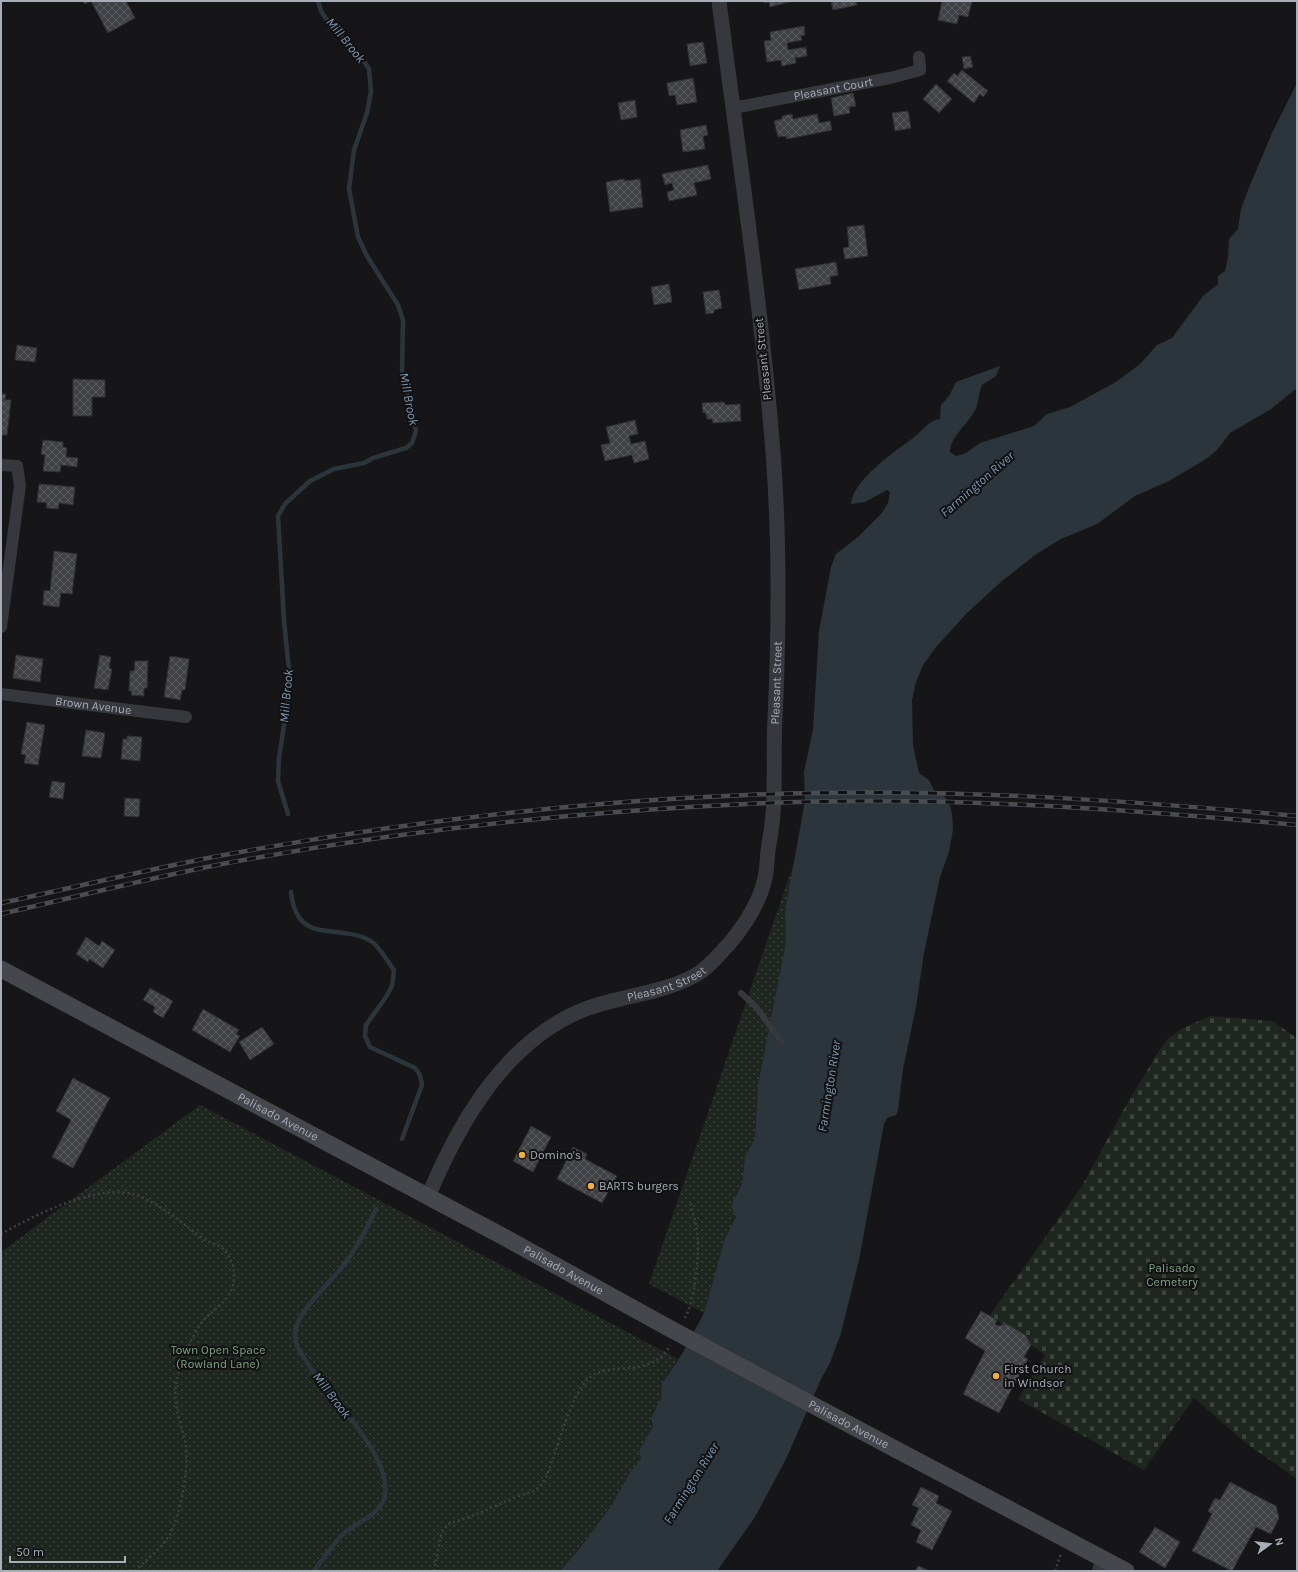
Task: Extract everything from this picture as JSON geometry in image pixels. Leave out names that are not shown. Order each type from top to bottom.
[{"type":"main road","name":"Palisado Avenue","points":[[1,969],[428,1197],[670,1333],[897,1450],[1100,1564],[1126,1571]]},
{"type":"street","name":"Pleasant Street","points":[[428,1197],[454,1142],[480,1099],[500,1072],[527,1046],[543,1032],[585,1009],[676,983],[701,972],[730,942],[748,918],[759,897],[765,880],[773,821],[773,752],[777,671],[777,578],[773,454],[760,326],[718,1]]},
{"type":"street","name":"Pleasant Court","points":[[733,108],[890,78],[920,70],[919,57]]},
{"type":"street","points":[[1,465],[17,466],[20,485],[1,627]]},
{"type":"street","name":"Brown Avenue","points":[[1,694],[186,717]]},
{"type":"lane","points":[[741,993],[756,1007],[781,1041]]},
{"type":"path","points":[[1,1234],[32,1217],[87,1197],[126,1193],[138,1196],[154,1203],[205,1240],[226,1252],[234,1268],[233,1287],[225,1300],[204,1320],[195,1332],[177,1377],[175,1403],[186,1443],[187,1476],[170,1536],[135,1571]]},
{"type":"path","points":[[684,1320],[687,1314],[696,1276],[698,1234],[690,1201]]},
{"type":"path","points":[[434,1571],[441,1535],[448,1524],[469,1518],[538,1488],[548,1473],[572,1406],[587,1380],[594,1374],[652,1364],[666,1352],[670,1333]]},
{"type":"green space","points":[[796,857],[785,912],[786,938],[784,952],[758,1085],[755,1138],[745,1156],[742,1184],[731,1206],[736,1217],[725,1238],[704,1313],[649,1284]]},
{"type":"green space","name":"Palisado Cemetery","points":[[1210,1016],[1272,1021],[1297,1038],[1297,1479],[1247,1444],[1194,1398],[1144,1470],[1018,1399],[1045,1355],[990,1315],[1082,1186],[1129,1100],[1166,1040],[1181,1029]]},
{"type":"green space","name":"Town Open Space (Rowland Lane)","points":[[200,1105],[678,1359],[662,1384],[661,1398],[651,1421],[653,1426],[639,1451],[641,1459],[631,1471],[611,1506],[580,1548],[560,1571],[1,1571],[1,1252]]},
{"type":"water","name":"Farmington River","points":[[1297,83],[1297,388],[1271,409],[1230,433],[1217,450],[1206,459],[1169,481],[1135,496],[1097,524],[1061,539],[1035,555],[1002,581],[967,613],[936,647],[923,665],[916,682],[912,700],[913,745],[919,773],[929,780],[934,790],[945,797],[952,814],[953,830],[949,852],[940,877],[924,953],[916,1007],[903,1069],[898,1110],[896,1115],[887,1118],[884,1124],[859,1260],[841,1333],[830,1363],[821,1379],[787,1457],[755,1517],[717,1571],[560,1571],[580,1548],[611,1506],[631,1471],[641,1459],[639,1451],[653,1426],[651,1419],[661,1398],[662,1384],[682,1354],[704,1313],[725,1238],[736,1217],[731,1206],[742,1184],[745,1156],[755,1138],[758,1085],[784,952],[786,938],[785,912],[805,801],[804,772],[813,729],[819,631],[831,567],[836,554],[858,537],[882,513],[888,503],[890,492],[887,490],[865,502],[851,504],[853,495],[866,476],[876,467],[928,424],[940,419],[941,405],[949,396],[956,382],[1000,366],[996,376],[982,385],[976,409],[955,436],[950,452],[956,456],[966,453],[980,443],[1034,426],[1047,414],[1070,407],[1116,382],[1140,364],[1157,345],[1172,338],[1203,296],[1218,284],[1218,276],[1225,271],[1228,257],[1229,239],[1238,229],[1241,209],[1248,190],[1273,131]]},
{"type":"building","points":[[83,1],[91,1],[85,4]]},
{"type":"building","points":[[91,1],[126,1],[135,18],[108,33]]},
{"type":"building","points":[[764,1],[793,1],[770,7],[769,2],[764,3]]},
{"type":"building","points":[[831,1],[856,1],[857,5],[833,10]]},
{"type":"building","points":[[942,1],[972,1],[968,17],[959,15],[957,24],[938,20]]},
{"type":"building","points":[[804,26],[805,35],[801,36],[802,40],[787,43],[788,50],[806,47],[807,56],[795,58],[796,63],[782,66],[781,60],[767,62],[764,41],[771,40],[770,32]]},
{"type":"building","points":[[703,42],[707,63],[690,66],[687,44]]},
{"type":"building","points":[[970,56],[973,67],[964,69],[962,57]]},
{"type":"building","points":[[962,70],[988,91],[983,97],[980,94],[974,103],[947,81],[954,73],[957,76]]},
{"type":"building","points":[[693,78],[697,102],[677,105],[675,95],[669,96],[667,83]]},
{"type":"building","points":[[936,84],[952,99],[939,113],[923,99]]},
{"type":"building","points":[[853,93],[856,106],[849,107],[850,113],[834,116],[831,98]]},
{"type":"building","points":[[635,100],[637,117],[621,120],[618,103]]},
{"type":"building","points":[[908,111],[911,128],[895,131],[892,113]]},
{"type":"building","points":[[792,114],[793,119],[817,114],[819,123],[830,121],[832,130],[787,139],[786,136],[778,137],[774,121],[782,119],[782,116]]},
{"type":"building","points":[[706,125],[708,135],[703,136],[705,149],[683,152],[680,130]]},
{"type":"building","points":[[708,165],[711,179],[694,183],[697,195],[669,201],[667,192],[674,190],[672,183],[665,185],[662,174]]},
{"type":"building","points":[[624,179],[625,181],[640,179],[643,207],[610,212],[606,182]]},
{"type":"building","points":[[864,225],[868,256],[845,259],[843,248],[849,247],[847,227]]},
{"type":"building","points":[[836,262],[838,275],[830,277],[831,284],[799,290],[795,269]]},
{"type":"building","points":[[669,284],[672,302],[654,305],[651,287]]},
{"type":"building","points":[[719,290],[722,308],[714,310],[714,313],[706,314],[703,292]]},
{"type":"building","points":[[17,345],[37,348],[35,362],[15,360]]},
{"type":"building","points":[[73,379],[105,380],[105,397],[92,397],[92,416],[73,416]]},
{"type":"building","points":[[1,394],[6,394],[5,400],[11,400],[7,435],[1,435]]},
{"type":"building","points":[[724,402],[725,405],[740,404],[741,421],[713,423],[712,419],[707,419],[706,413],[703,413],[702,403]]},
{"type":"building","points":[[635,420],[638,434],[629,436],[631,444],[645,441],[649,459],[634,463],[632,455],[605,461],[601,445],[610,443],[606,427]]},
{"type":"building","points":[[43,440],[63,442],[63,447],[67,448],[66,457],[78,458],[77,467],[61,465],[60,472],[43,471],[45,455],[41,454]]},
{"type":"building","points":[[39,484],[75,487],[73,505],[59,503],[58,509],[46,508],[47,503],[37,502]]},
{"type":"building","points":[[54,551],[77,554],[72,594],[61,593],[59,607],[43,605],[44,590],[50,591]]},
{"type":"building","points":[[16,655],[43,659],[40,682],[13,678]]},
{"type":"building","points":[[100,655],[111,657],[109,668],[112,669],[108,690],[94,688]]},
{"type":"building","points":[[170,656],[189,659],[185,690],[182,690],[180,700],[164,697]]},
{"type":"building","points":[[135,661],[148,661],[147,688],[144,688],[144,696],[131,695],[132,691],[129,691],[130,671],[134,671]]},
{"type":"building","points":[[27,722],[45,725],[38,765],[24,763],[26,755],[21,754]]},
{"type":"building","points":[[86,730],[105,733],[101,758],[82,756]]},
{"type":"building","points":[[127,736],[142,737],[140,761],[121,759],[123,739],[127,739]]},
{"type":"building","points":[[52,781],[65,783],[63,799],[49,797]]},
{"type":"building","points":[[125,798],[140,799],[139,817],[124,816]]},
{"type":"building","points":[[86,937],[99,946],[102,941],[115,950],[103,968],[89,959],[88,962],[76,954]]},
{"type":"building","points":[[150,988],[173,1001],[163,1018],[153,1012],[155,1007],[143,1000]]},
{"type":"building","points":[[203,1009],[239,1030],[236,1034],[240,1036],[230,1052],[192,1030]]},
{"type":"building","points":[[262,1027],[274,1044],[250,1060],[239,1042]]},
{"type":"building","points":[[73,1078],[110,1098],[73,1168],[52,1157],[71,1120],[56,1111]]},
{"type":"building","points":[[531,1126],[551,1137],[533,1172],[513,1161]]},
{"type":"building","points":[[573,1147],[587,1154],[585,1159],[617,1176],[602,1203],[557,1179]]},
{"type":"building","name":"First Church in Windsor","points":[[981,1311],[997,1320],[995,1324],[998,1326],[1007,1324],[1025,1335],[1031,1345],[1024,1357],[1028,1359],[999,1413],[963,1394],[985,1351],[965,1338]]},
{"type":"building","points":[[1230,1482],[1276,1506],[1279,1518],[1271,1534],[1256,1527],[1232,1571],[1192,1551],[1212,1514],[1208,1511],[1215,1498],[1220,1500]]},
{"type":"building","points":[[921,1487],[939,1496],[936,1503],[952,1511],[932,1550],[916,1542],[921,1530],[911,1525],[919,1508],[912,1505]]},
{"type":"building","points":[[1155,1527],[1180,1542],[1165,1568],[1139,1552]]},
{"type":"building","points":[[918,1566],[928,1570],[928,1571],[915,1571]]},
{"type":"waterway","name":"Mill Brook","points":[[288,814],[278,781],[279,758],[288,699],[289,670],[284,621],[278,516],[285,504],[310,481],[334,469],[364,463],[373,458],[406,448],[412,443],[416,431],[402,372],[403,320],[398,305],[367,256],[358,237],[349,189],[354,150],[367,113],[371,91],[369,69],[360,55],[331,26],[321,11],[318,1]]},
{"type":"waterway","name":"Mill Brook","points":[[291,892],[295,909],[301,920],[310,927],[320,930],[345,933],[371,941],[380,950],[394,970],[392,986],[366,1025],[365,1036],[370,1047],[415,1068],[420,1075],[422,1085],[402,1139]]},
{"type":"waterway","name":"Mill Brook","points":[[314,1571],[342,1535],[374,1513],[382,1503],[386,1488],[382,1471],[374,1453],[362,1434],[304,1358],[296,1343],[295,1333],[297,1324],[308,1306],[340,1269],[354,1250],[376,1209]]},
{"type":"railway","points":[[1,903],[213,857],[346,834],[479,816],[680,798],[816,793],[1022,796],[1160,804],[1297,816]]},
{"type":"railway","points":[[1,914],[133,883],[278,854],[345,843],[478,825],[613,812],[747,804],[884,801],[953,802],[1160,813],[1297,825]]},
{"type":"place","name":"Domino's","points":[[522,1155]]},
{"type":"place","name":"BARTS burgers","points":[[591,1186]]},
{"type":"place","name":"First Church in Windsor","points":[[996,1376]]}]
